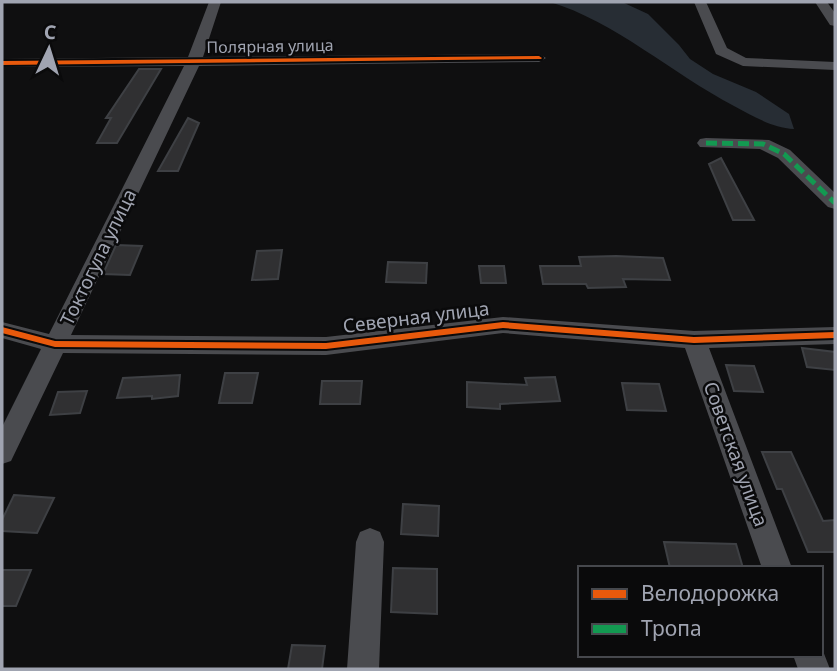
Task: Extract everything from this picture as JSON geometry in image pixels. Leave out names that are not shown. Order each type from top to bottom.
[{"type":"street","name":"Токтогула улица","points":[[2,453],[194,61],[215,2]]},
{"type":"street","points":[[700,2],[721,51],[743,62],[835,66]]},
{"type":"street","points":[[821,2],[835,22]]},
{"type":"street","name":"Полярная улица","points":[[2,63],[539,58]]},
{"type":"street","points":[[706,144],[762,144],[784,154],[835,203]]},
{"type":"street","name":"Северная улица","points":[[2,330],[55,344],[326,346],[503,325],[694,340],[835,335]]},
{"type":"street","name":"Советская улица","points":[[694,340],[776,566]]},
{"type":"street","points":[[363,669],[370,542]]},
{"type":"shaded area","points":[[550,2],[622,2],[648,14],[690,59],[713,74],[756,92],[789,114],[794,129],[770,124],[748,114],[620,35]]},
{"type":"building","points":[[139,69],[161,69],[117,143],[97,143],[111,118],[106,118]]},
{"type":"building","points":[[188,118],[199,123],[178,171],[158,171]]},
{"type":"building","points":[[721,158],[754,220],[733,220],[709,164]]},
{"type":"building","points":[[116,245],[142,246],[130,275],[103,274]]},
{"type":"building","points":[[282,250],[278,279],[252,280],[257,251]]},
{"type":"building","points":[[579,257],[663,258],[670,280],[623,279],[626,287],[588,288],[586,284],[543,284],[540,266],[581,266]]},
{"type":"building","points":[[388,262],[427,263],[426,283],[386,282]]},
{"type":"building","points":[[479,266],[504,266],[506,283],[481,283]]},
{"type":"building","points":[[802,348],[835,352],[835,370],[807,367]]},
{"type":"building","points":[[726,365],[754,366],[763,392],[734,391]]},
{"type":"building","points":[[225,373],[258,373],[252,403],[219,403]]},
{"type":"building","points":[[180,375],[178,396],[152,399],[152,396],[117,398],[123,378]]},
{"type":"building","points":[[555,377],[560,401],[500,404],[500,409],[467,407],[467,382],[527,385],[525,378]]},
{"type":"building","points":[[322,381],[362,381],[360,404],[320,404]]},
{"type":"building","points":[[622,383],[659,384],[666,411],[627,410]]},
{"type":"building","points":[[87,391],[80,413],[50,415],[58,392]]},
{"type":"building","points":[[762,452],[791,452],[823,521],[835,520],[835,552],[808,552],[782,489],[777,489]]},
{"type":"building","points":[[14,495],[54,498],[37,533],[2,531],[2,520]]},
{"type":"building","points":[[403,504],[439,506],[438,536],[401,534]]},
{"type":"building","points":[[664,542],[736,544],[742,566],[670,566]]},
{"type":"building","points":[[393,568],[437,569],[437,614],[391,612]]},
{"type":"building","points":[[2,570],[31,570],[16,606],[2,606]]},
{"type":"building","points":[[292,645],[325,646],[322,669],[288,669]]},
{"type":"marked path","points":[[706,143],[763,144],[784,154],[835,203]]},
{"type":"cycle path","points":[[2,63],[539,58]]},
{"type":"cycle path","points":[[2,330],[55,344],[326,346],[503,325],[694,340],[835,335]]}]
